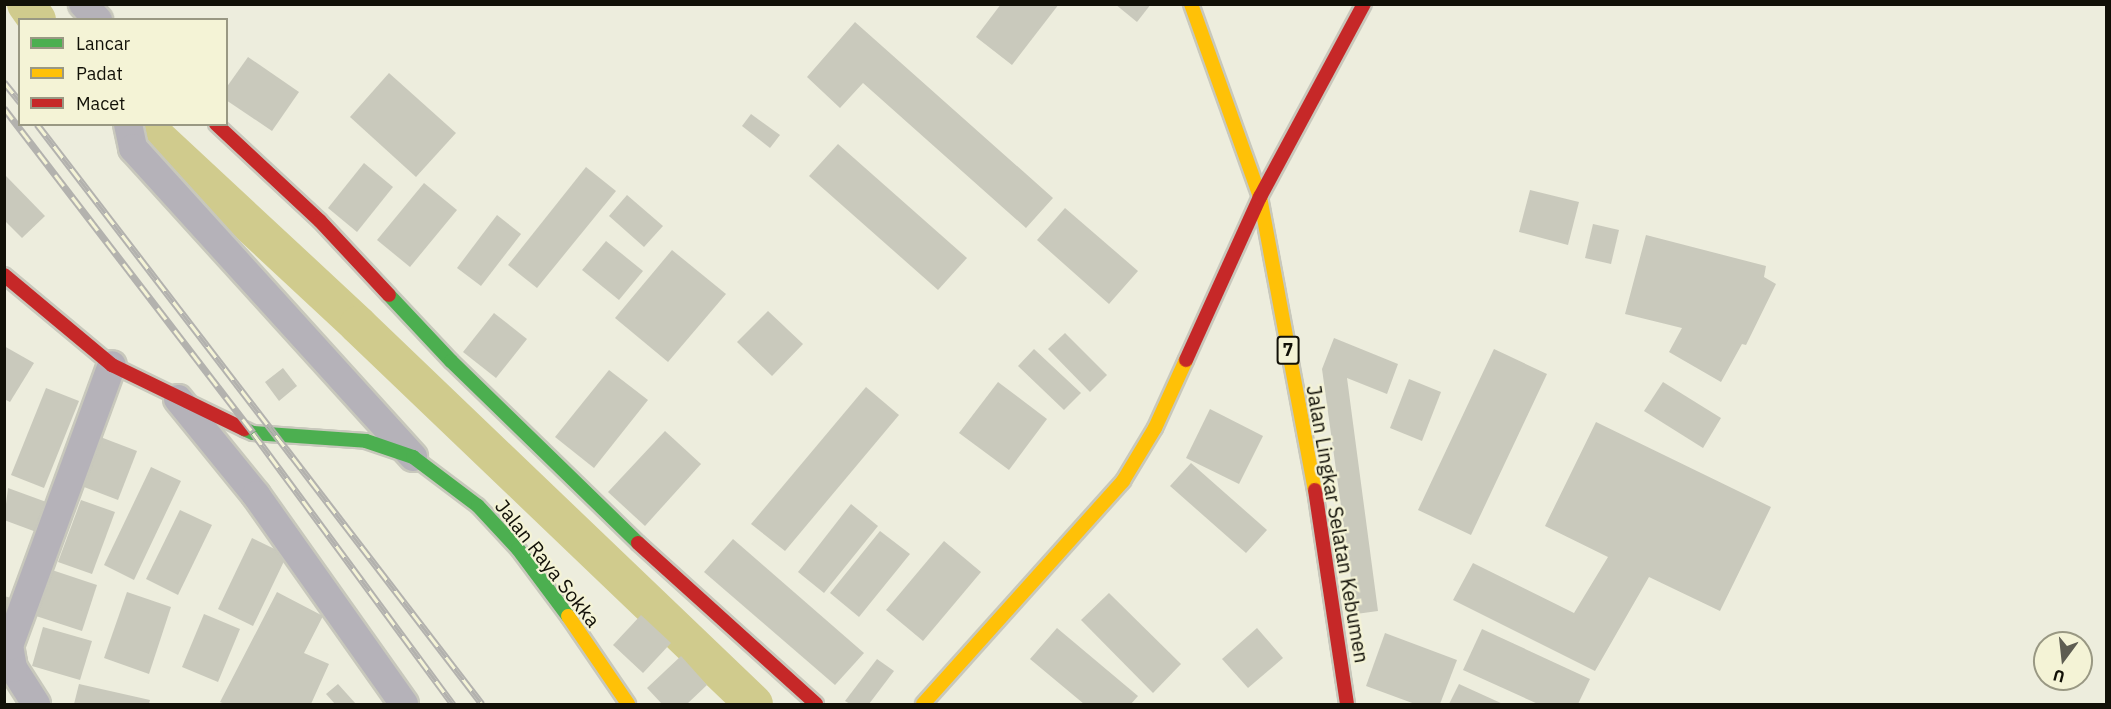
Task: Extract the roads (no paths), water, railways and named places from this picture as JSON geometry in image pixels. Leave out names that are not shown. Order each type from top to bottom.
[{"type":"main road","name":"Jalan Lingkar Selatan Kebumen","points":[[1191,4],[1260,197],[1312,466],[1347,705]]},
{"type":"main road","points":[[923,705],[1123,481],[1155,428],[1260,197],[1364,4]]},
{"type":"main road","points":[[218,126],[320,221],[451,361],[639,543],[816,705]]},
{"type":"main road","name":"Jalan Raya Sokka","points":[[9,289],[112,365],[253,434],[366,441],[413,457],[478,506],[518,549],[558,601],[628,705]]},
{"type":"street","points":[[83,4],[96,18]]},
{"type":"street","points":[[127,127],[133,148],[413,457]]},
{"type":"street","points":[[36,705],[14,668],[9,646],[112,365]]},
{"type":"street","points":[[178,399],[256,495],[404,705]]},
{"type":"waterway","points":[[26,4],[36,18]]},
{"type":"waterway","points":[[144,126],[358,325],[754,704]]},
{"type":"railway","points":[[4,82],[18,100]]},
{"type":"railway","points":[[4,108],[253,433],[453,704]]},
{"type":"railway","points":[[39,126],[482,704]]}]
